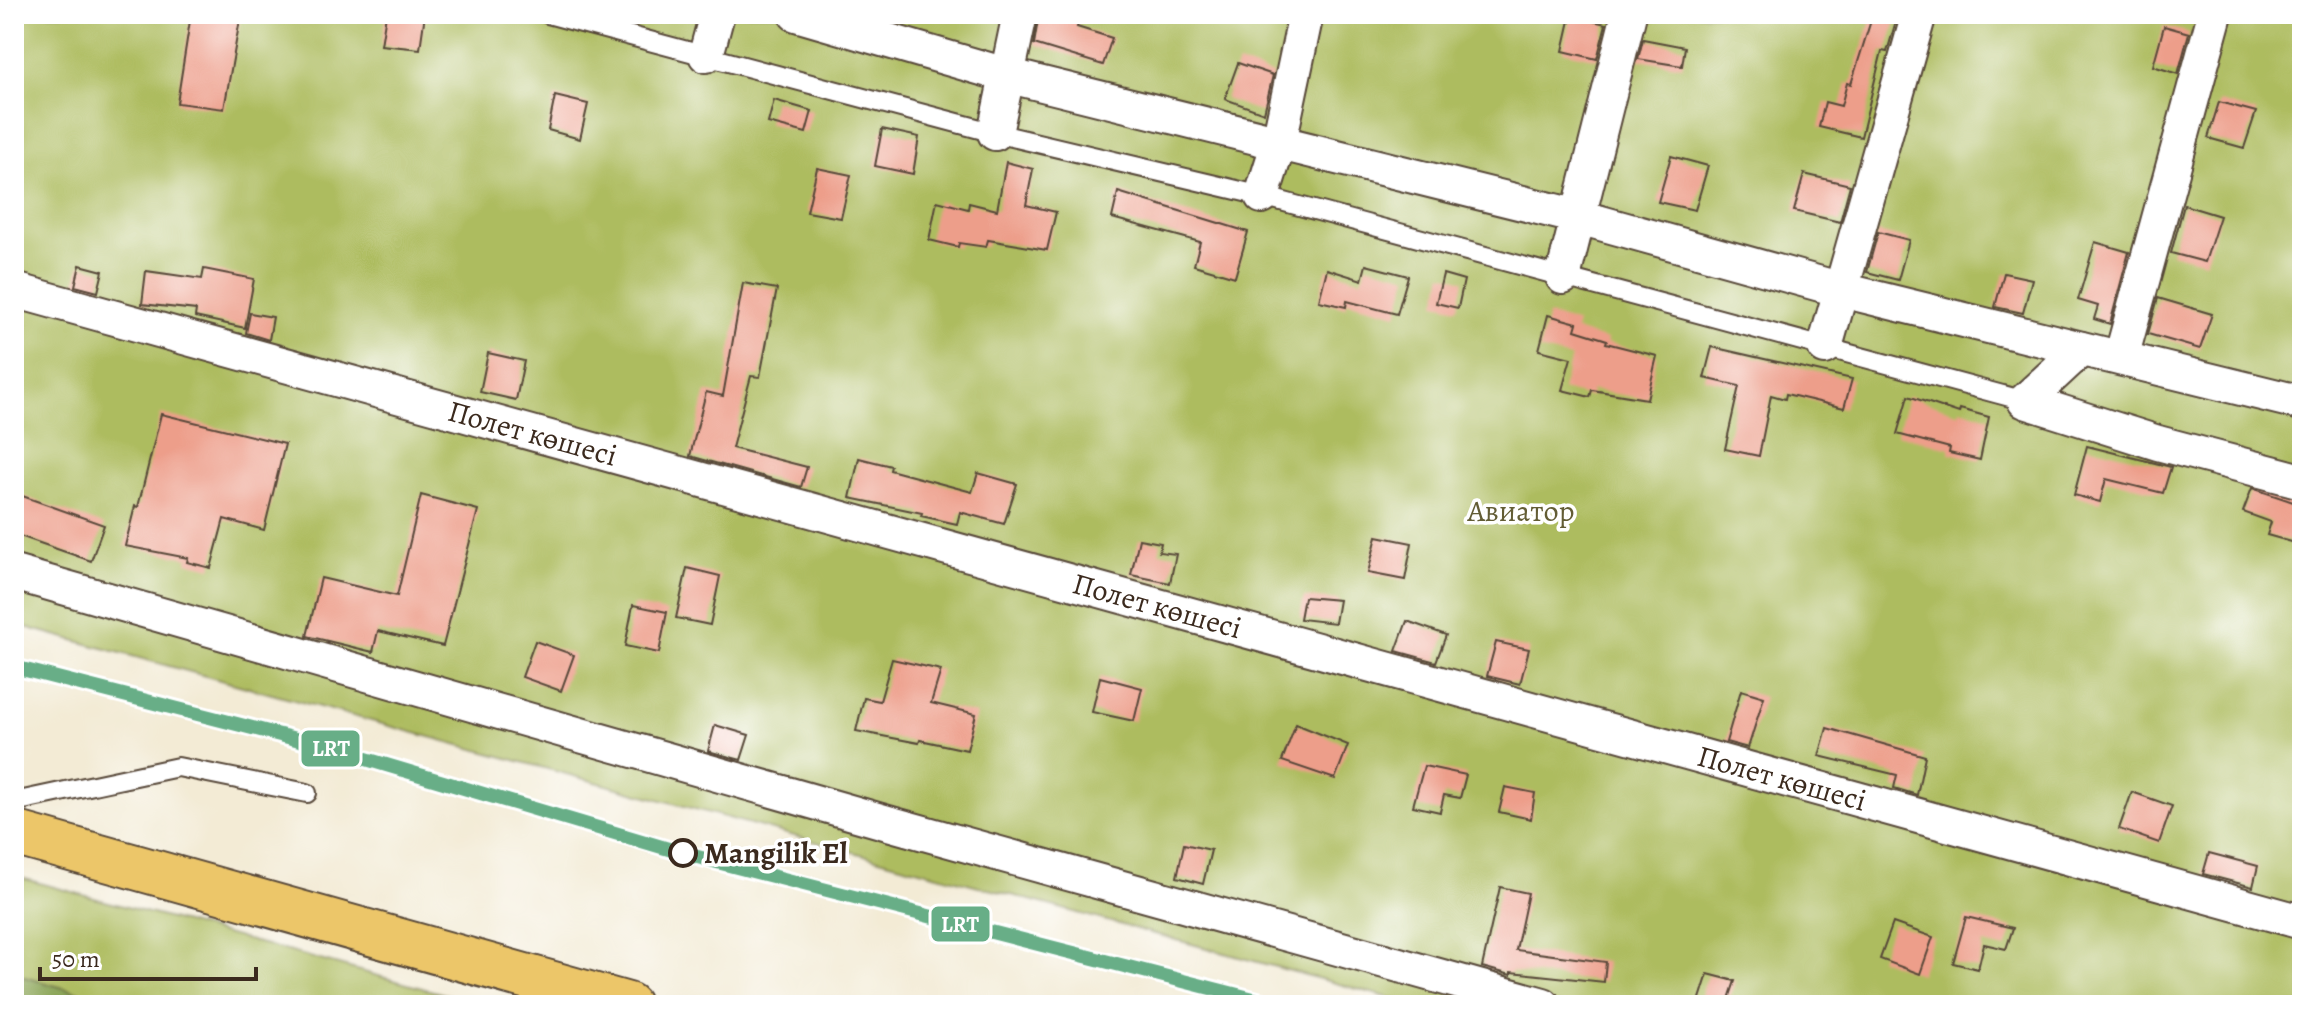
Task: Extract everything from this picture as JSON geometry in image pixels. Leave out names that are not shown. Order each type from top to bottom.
[{"type":"main road","points":[[14,833],[628,1005]]},
{"type":"street","points":[[706,55],[717,14]]},
{"type":"street","points":[[796,14],[1006,75],[1579,217],[1842,290],[2302,403]]},
{"type":"street","points":[[995,133],[1020,14]]},
{"type":"street","points":[[1262,196],[1279,142],[1306,14]]},
{"type":"street","points":[[1563,277],[1629,14]]},
{"type":"street","points":[[1825,347],[1919,14]]},
{"type":"street","points":[[2121,358],[2215,14]]},
{"type":"street","name":"Полет көшесі","points":[[14,290],[2302,922]]},
{"type":"street","points":[[2081,349],[2025,401],[2158,443],[2298,477]]},
{"type":"street","points":[[14,573],[735,780],[1543,1005]]},
{"type":"lane","points":[[548,14],[995,133],[1262,196],[2025,401]]},
{"type":"lane","points":[[14,802],[178,767],[307,793]]},
{"type":"green space","name":"Авиатор","points":[[14,14],[2302,14],[2302,1005],[1416,1005],[14,624]]},
{"type":"green space","points":[[14,876],[484,1005],[123,1005],[14,974]]},
{"type":"green space","points":[[14,974],[123,1005],[14,1005]]},
{"type":"building","points":[[191,14],[241,14],[224,109],[177,103]]},
{"type":"building","points":[[386,14],[425,14],[420,49],[381,45]]},
{"type":"building","points":[[1039,14],[1081,14],[1077,27],[1112,38],[1103,65],[1034,44]]},
{"type":"building","points":[[1873,14],[1898,14],[1887,52],[1882,51],[1861,137],[1819,127],[1825,102],[1841,106]]},
{"type":"building","points":[[1571,16],[1606,24],[1597,59],[1563,51]]},
{"type":"building","points":[[2164,26],[2189,33],[2178,74],[2153,66]]},
{"type":"building","points":[[1643,39],[1685,47],[1682,66],[1638,59]]},
{"type":"building","points":[[1238,63],[1273,75],[1264,113],[1225,99]]},
{"type":"building","points":[[555,96],[588,104],[580,139],[548,130]]},
{"type":"building","points":[[774,100],[812,111],[806,133],[768,123]]},
{"type":"building","points":[[2219,102],[2256,112],[2244,148],[2208,138]]},
{"type":"building","points":[[882,129],[919,137],[913,174],[875,166]]},
{"type":"building","points":[[1671,156],[1708,166],[1695,210],[1658,202]]},
{"type":"building","points":[[1006,162],[1033,169],[1026,205],[1056,212],[1047,250],[988,240],[986,247],[959,243],[958,247],[929,240],[937,201],[968,209],[969,203],[997,210]]},
{"type":"building","points":[[817,168],[851,175],[841,218],[807,212]]},
{"type":"building","points":[[1804,174],[1850,185],[1840,222],[1794,211]]},
{"type":"building","points":[[1118,192],[1248,232],[1235,277],[1194,265],[1200,242],[1112,218]]},
{"type":"building","points":[[2184,205],[2220,216],[2205,262],[2171,253]]},
{"type":"building","points":[[1878,232],[1909,240],[1898,280],[1867,272]]},
{"type":"building","points":[[2095,242],[2129,252],[2110,324],[2094,319],[2098,306],[2078,300]]},
{"type":"building","points":[[80,265],[103,271],[98,292],[75,286]]},
{"type":"building","points":[[1366,265],[1408,276],[1397,314],[1347,301],[1346,307],[1319,301],[1327,269],[1362,280]]},
{"type":"building","points":[[204,269],[254,279],[245,328],[195,317],[196,310],[142,304],[146,271],[202,279]]},
{"type":"building","points":[[2004,273],[2032,279],[2023,313],[1995,307]]},
{"type":"building","points":[[1443,274],[1464,280],[1458,308],[1436,303]]},
{"type":"building","points":[[743,283],[777,289],[760,377],[751,376],[732,448],[807,467],[801,487],[690,456],[706,392],[723,396]]},
{"type":"building","points":[[2158,298],[2212,314],[2200,349],[2148,334]]},
{"type":"building","points":[[250,313],[273,317],[269,340],[246,333]]},
{"type":"building","points":[[1548,315],[1577,323],[1575,330],[1607,340],[1606,343],[1657,356],[1647,399],[1592,390],[1590,397],[1562,390],[1571,358],[1539,350]]},
{"type":"building","points":[[1712,347],[1852,379],[1844,408],[1786,394],[1785,399],[1771,395],[1759,456],[1725,449],[1739,386],[1704,378]]},
{"type":"building","points":[[488,353],[524,361],[516,400],[480,392]]},
{"type":"building","points":[[1908,396],[1959,413],[1960,409],[1989,417],[1980,460],[1949,453],[1950,448],[1897,434]]},
{"type":"building","points":[[161,414],[285,444],[264,530],[224,519],[211,568],[187,562],[188,558],[125,546]]},
{"type":"building","points":[[2087,446],[2171,467],[2163,493],[2106,479],[2100,502],[2074,495]]},
{"type":"building","points":[[859,458],[891,466],[890,470],[972,492],[978,473],[1017,484],[1004,524],[960,512],[957,524],[921,516],[922,513],[850,498]]},
{"type":"building","points":[[2252,488],[2302,505],[2302,545],[2267,535],[2271,522],[2243,512]]},
{"type":"building","points":[[14,493],[104,525],[91,561],[14,534]]},
{"type":"building","points":[[421,495],[478,510],[443,646],[378,631],[373,652],[307,636],[321,578],[397,596]]},
{"type":"building","points":[[1377,536],[1412,543],[1405,580],[1368,573]]},
{"type":"building","points":[[1139,539],[1161,543],[1159,552],[1176,554],[1170,583],[1131,575]]},
{"type":"building","points":[[687,568],[720,576],[710,625],[676,618]]},
{"type":"building","points":[[1304,597],[1339,600],[1335,623],[1300,619]]},
{"type":"building","points":[[633,605],[667,612],[659,653],[625,646]]},
{"type":"building","points":[[1407,621],[1446,635],[1436,662],[1396,651]]},
{"type":"building","points":[[535,641],[574,655],[561,691],[522,677]]},
{"type":"building","points":[[1496,642],[1529,649],[1520,684],[1487,676]]},
{"type":"building","points":[[892,659],[941,670],[931,703],[976,714],[967,750],[856,731],[864,698],[880,701]]},
{"type":"building","points":[[1100,677],[1142,688],[1134,721],[1092,712]]},
{"type":"building","points":[[1741,690],[1764,697],[1748,748],[1726,742]]},
{"type":"building","points":[[1296,724],[1348,745],[1335,779],[1282,761]]},
{"type":"building","points":[[715,725],[749,735],[741,760],[708,751]]},
{"type":"building","points":[[1827,728],[1925,756],[1917,795],[1894,788],[1897,775],[1819,756]]},
{"type":"building","points":[[1424,766],[1466,775],[1460,798],[1444,795],[1440,812],[1413,806]]},
{"type":"building","points":[[1505,787],[1535,793],[1531,819],[1499,812]]},
{"type":"building","points":[[2132,792],[2172,806],[2159,843],[2119,829]]},
{"type":"building","points":[[1184,844],[1211,850],[1203,884],[1177,877]]},
{"type":"building","points":[[2209,853],[2258,866],[2253,887],[2203,874]]},
{"type":"building","points":[[1500,887],[1528,893],[1516,950],[1606,962],[1604,982],[1511,972],[1511,975],[1482,967]]},
{"type":"building","points":[[1966,917],[2013,928],[2006,949],[1984,944],[1978,969],[1953,963]]},
{"type":"building","points":[[1893,923],[1933,937],[1920,974],[1880,959]]},
{"type":"building","points":[[1708,974],[1735,981],[1727,1005],[1698,1005]]},
{"type":"transit line","name":"LRT","points":[[14,667],[319,745],[682,853],[1277,1005]]},
{"type":"place","name":"Mangilik El","points":[[683,853]]}]
